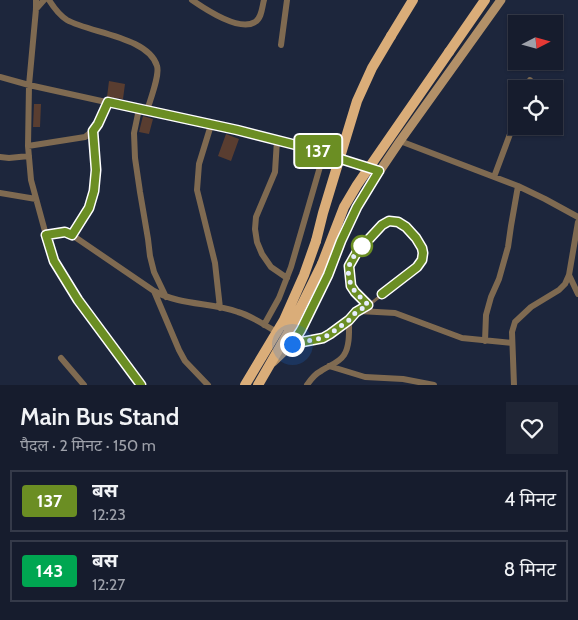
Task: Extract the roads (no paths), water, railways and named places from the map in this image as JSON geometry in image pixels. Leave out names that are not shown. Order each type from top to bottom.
[{"type":"main road","points":[[245,385],[284,320],[304,275],[316,241],[357,101],[372,68],[413,0]]},
{"type":"main road","points":[[258,385],[292,326],[322,264],[344,207],[357,185],[485,0]]},
{"type":"street","points":[[36,0],[29,86],[28,146],[31,180],[54,261],[78,300],[141,385]]},
{"type":"street","points":[[36,9],[44,0]]},
{"type":"street","points":[[49,0],[55,10],[65,19],[77,25],[131,42],[144,48],[152,56],[158,67],[147,111]]},
{"type":"street","points":[[192,0],[208,12],[223,19],[233,23],[247,24],[255,23],[259,18],[264,0]]},
{"type":"street","points":[[281,45],[287,0]]},
{"type":"street","points":[[271,364],[292,344],[301,330],[328,275],[357,207],[379,171],[501,0]]},
{"type":"street","points":[[0,77],[29,86],[277,140],[379,171]]},
{"type":"street","points":[[28,146],[85,137],[98,124],[108,102]]},
{"type":"street","points":[[139,109],[134,133],[135,158],[150,256],[154,272],[166,297]]},
{"type":"street","points":[[211,125],[199,164],[197,190],[215,262],[220,308]]},
{"type":"street","points":[[72,235],[89,208],[94,191],[96,170],[93,131]]},
{"type":"street","points":[[494,177],[510,135]]},
{"type":"street","points":[[277,140],[275,172],[256,217],[255,229],[257,242],[262,254],[271,267],[287,278]]},
{"type":"street","points":[[400,141],[518,186],[578,217]]},
{"type":"street","points":[[264,325],[279,298],[287,278],[324,153]]},
{"type":"street","points":[[0,157],[29,156]]},
{"type":"street","points":[[485,341],[486,315],[508,248],[518,186]]},
{"type":"street","points":[[0,194],[36,198]]},
{"type":"street","points":[[514,385],[512,332],[515,322],[531,306],[559,290],[565,284],[570,276],[578,222]]},
{"type":"street","points":[[46,235],[65,232],[72,235],[154,291],[166,297],[238,312],[277,332]]},
{"type":"street","points":[[570,276],[578,294]]},
{"type":"street","points":[[154,291],[182,356],[208,385]]},
{"type":"street","points":[[292,344],[323,338],[359,311],[396,313],[462,338],[512,343]]},
{"type":"street","points":[[307,385],[313,376],[337,362],[344,355],[348,345],[349,320]]},
{"type":"street","points":[[61,358],[84,385]]},
{"type":"street","points":[[329,366],[365,377],[403,379],[434,385]]},
{"type":"lane","points":[[359,311],[368,305],[417,267],[422,260],[422,248],[416,238],[406,227],[398,222],[389,221],[382,225],[357,252],[349,266],[351,286],[368,305]]}]
